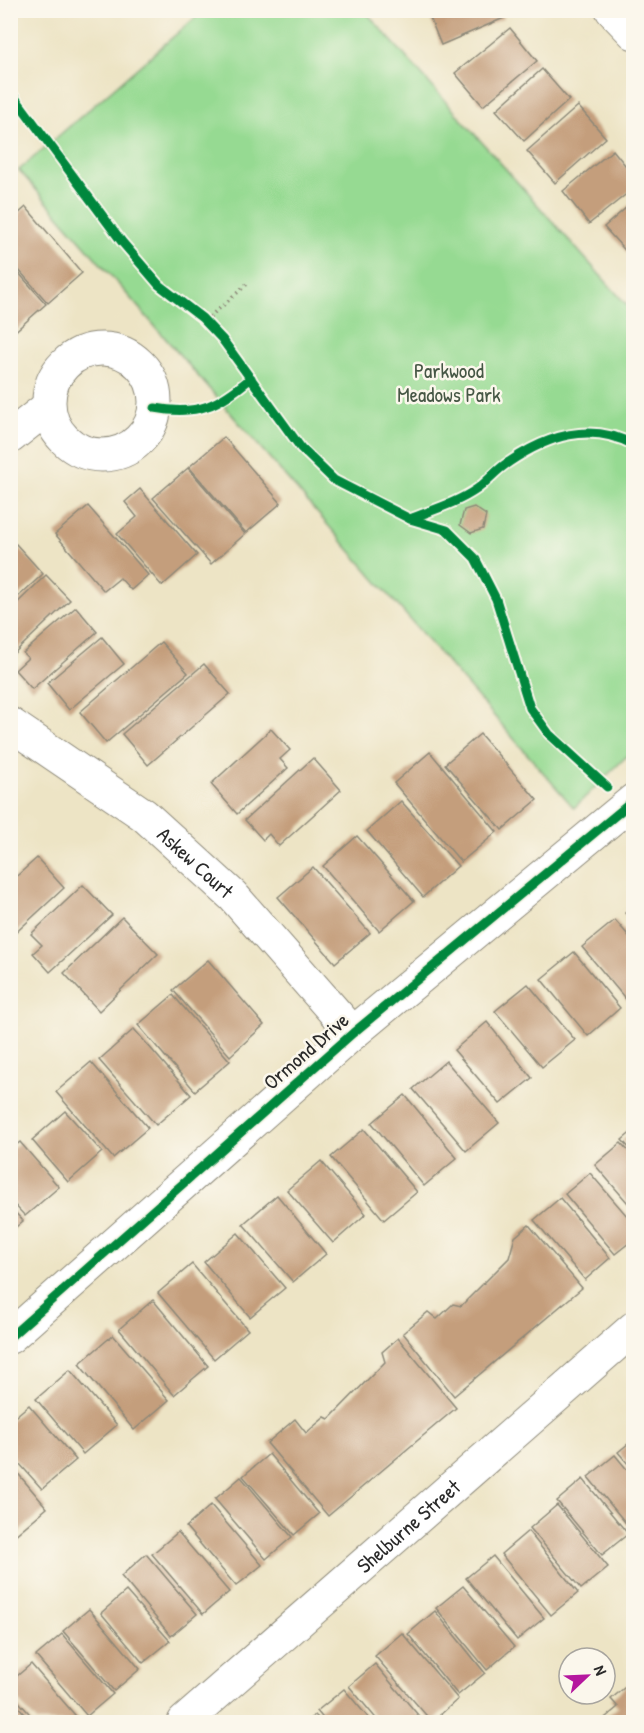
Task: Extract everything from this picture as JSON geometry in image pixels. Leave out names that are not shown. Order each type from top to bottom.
[{"type":"street","points":[[612,10],[633,33]]},
{"type":"street","points":[[10,437],[48,407]]},
{"type":"street","name":"Askew Court","points":[[10,724],[144,815],[233,896],[353,1033]]},
{"type":"street","name":"Ormond Drive","points":[[10,1337],[353,1033],[633,800]]},
{"type":"street","name":"Shelburne Street","points":[[184,1722],[633,1328]]},
{"type":"path","points":[[194,311],[208,324],[247,284]]},
{"type":"green space","name":"Parkwood Meadows Park","points":[[203,11],[365,11],[633,312],[633,750],[574,808],[19,170]]},
{"type":"building","points":[[427,10],[501,10],[504,18],[441,45]]},
{"type":"building","points":[[510,28],[537,61],[483,106],[455,73]]},
{"type":"building","points":[[542,69],[569,100],[524,141],[496,110]]},
{"type":"building","points":[[578,106],[606,138],[555,183],[527,151]]},
{"type":"building","points":[[613,150],[634,176],[634,188],[589,224],[563,191]]},
{"type":"building","points":[[634,201],[634,254],[631,257],[604,227]]},
{"type":"building","points":[[26,207],[82,273],[48,303],[10,260],[10,221]]},
{"type":"building","points":[[10,263],[46,304],[12,334],[10,333]]},
{"type":"building","points":[[224,437],[281,503],[246,533],[189,467]]},
{"type":"building","points":[[188,468],[245,534],[211,564],[153,498]]},
{"type":"building","points":[[140,489],[197,555],[162,586],[117,534],[137,517],[125,502]]},
{"type":"building","points":[[88,506],[148,575],[131,590],[120,578],[104,591],[55,534]]},
{"type":"building","points":[[474,507],[486,515],[483,529],[471,533],[460,525],[464,510]]},
{"type":"building","points":[[16,544],[43,574],[10,604],[10,549]]},
{"type":"building","points":[[46,575],[70,600],[10,657],[10,610]]},
{"type":"building","points":[[76,607],[97,632],[32,689],[15,670],[28,658],[23,653]]},
{"type":"building","points":[[102,637],[124,664],[69,710],[47,683]]},
{"type":"building","points":[[161,642],[188,673],[106,743],[80,712]]},
{"type":"building","points":[[204,664],[230,694],[148,765],[122,734]]},
{"type":"building","points":[[271,729],[290,750],[280,759],[288,768],[237,814],[211,784]]},
{"type":"building","points":[[480,734],[537,800],[502,830],[445,764]]},
{"type":"building","points":[[430,752],[497,832],[461,862],[394,783]]},
{"type":"building","points":[[313,758],[341,790],[279,846],[269,834],[263,840],[245,820]]},
{"type":"building","points":[[401,801],[458,866],[423,897],[367,831]]},
{"type":"building","points":[[357,836],[414,901],[379,931],[323,866]]},
{"type":"building","points":[[37,858],[64,888],[10,938],[10,882]]},
{"type":"building","points":[[313,867],[370,933],[335,963],[278,897]]},
{"type":"building","points":[[83,885],[112,915],[50,972],[33,953],[42,945],[31,934]]},
{"type":"building","points":[[634,906],[634,923],[625,913]]},
{"type":"building","points":[[122,917],[158,954],[99,1011],[64,973]]},
{"type":"building","points":[[615,920],[634,942],[634,999],[629,1003],[582,947]]},
{"type":"building","points":[[574,952],[620,1008],[588,1036],[541,979]]},
{"type":"building","points":[[208,960],[264,1025],[230,1056],[173,990]]},
{"type":"building","points":[[528,984],[575,1040],[542,1067],[495,1011]]},
{"type":"building","points":[[173,995],[230,1061],[195,1091],[138,1025]]},
{"type":"building","points":[[487,1022],[532,1078],[500,1104],[454,1050]]},
{"type":"building","points":[[134,1029],[191,1095],[156,1125],[99,1060]]},
{"type":"building","points":[[446,1061],[499,1123],[466,1151],[413,1089]]},
{"type":"building","points":[[91,1062],[148,1128],[113,1158],[56,1092]]},
{"type":"building","points":[[405,1095],[457,1158],[424,1186],[372,1123]]},
{"type":"building","points":[[65,1111],[102,1152],[68,1182],[32,1140]]},
{"type":"building","points":[[364,1129],[417,1192],[384,1220],[331,1157]]},
{"type":"building","points":[[634,1130],[634,1153],[622,1140]]},
{"type":"building","points":[[20,1142],[59,1187],[25,1216],[10,1200],[10,1150]]},
{"type":"building","points":[[621,1143],[634,1157],[634,1210],[595,1165]]},
{"type":"building","points":[[321,1161],[366,1214],[333,1243],[287,1190]]},
{"type":"building","points":[[590,1173],[634,1224],[634,1239],[615,1254],[565,1194]]},
{"type":"building","points":[[277,1195],[326,1254],[293,1282],[243,1224]]},
{"type":"building","points":[[560,1198],[610,1258],[585,1280],[534,1220]]},
{"type":"building","points":[[10,1207],[23,1221],[10,1232]]},
{"type":"building","points":[[529,1225],[582,1288],[454,1396],[403,1333],[428,1312],[437,1319],[453,1304],[461,1306],[509,1258],[515,1237]]},
{"type":"building","points":[[238,1233],[285,1288],[250,1317],[204,1262]]},
{"type":"building","points":[[192,1264],[248,1330],[214,1359],[158,1293]]},
{"type":"building","points":[[153,1300],[208,1366],[174,1395],[119,1329]]},
{"type":"building","points":[[113,1335],[169,1400],[134,1430],[79,1364]]},
{"type":"building","points":[[398,1338],[456,1408],[328,1516],[267,1443],[295,1419],[306,1433],[325,1417],[329,1419],[385,1362],[382,1352]]},
{"type":"building","points":[[70,1370],[117,1425],[83,1454],[36,1399]]},
{"type":"building","points":[[29,1405],[76,1460],[42,1489],[10,1453],[10,1421]]},
{"type":"building","points":[[634,1439],[634,1471],[618,1452]]},
{"type":"building","points":[[269,1454],[319,1514],[294,1535],[243,1476]]},
{"type":"building","points":[[615,1455],[634,1478],[634,1533],[588,1477]]},
{"type":"building","points":[[10,1464],[47,1508],[14,1536],[10,1533]]},
{"type":"building","points":[[241,1477],[292,1537],[266,1559],[215,1499]]},
{"type":"building","points":[[583,1479],[628,1534],[602,1555],[557,1501]]},
{"type":"building","points":[[211,1505],[262,1565],[236,1586],[186,1527]]},
{"type":"building","points":[[557,1505],[608,1567],[581,1589],[530,1528]]},
{"type":"building","points":[[528,1531],[578,1593],[551,1615],[501,1554]]},
{"type":"building","points":[[178,1532],[229,1592],[203,1614],[152,1554]]},
{"type":"building","points":[[146,1554],[197,1614],[171,1636],[121,1576]]},
{"type":"building","points":[[493,1556],[544,1618],[517,1640],[466,1578]]},
{"type":"building","points":[[463,1586],[514,1647],[487,1670],[436,1608]]},
{"type":"building","points":[[126,1591],[170,1641],[143,1663],[101,1613]]},
{"type":"building","points":[[89,1609],[140,1669],[114,1691],[63,1631]]},
{"type":"building","points":[[435,1611],[485,1673],[458,1695],[408,1634]]},
{"type":"building","points":[[402,1633],[458,1699],[432,1722],[375,1656]]},
{"type":"building","points":[[62,1634],[113,1694],[87,1716],[36,1656]]},
{"type":"building","points":[[31,1664],[81,1722],[37,1722],[10,1692],[10,1682]]},
{"type":"building","points":[[375,1664],[424,1722],[379,1722],[349,1686]]},
{"type":"building","points":[[630,1683],[634,1687],[634,1722],[600,1722],[618,1707],[617,1694]]},
{"type":"building","points":[[344,1689],[372,1722],[326,1722],[317,1711]]},
{"type":"building","points":[[10,1697],[32,1722],[10,1722]]},
{"type":"building","points":[[315,1715],[322,1722],[306,1722]]},
{"type":"cycle path","points":[[10,91],[122,242],[159,285],[202,318],[222,339],[301,448],[334,480],[410,519],[469,494],[523,453],[554,439],[585,433],[601,434],[634,445]]},
{"type":"cycle path","points":[[155,408],[184,410],[207,406],[229,395],[251,378]]},
{"type":"cycle path","points":[[410,519],[447,530],[475,558],[496,599],[530,708],[549,734],[607,787]]},
{"type":"cycle path","points":[[10,1337],[353,1033],[634,800]]}]
